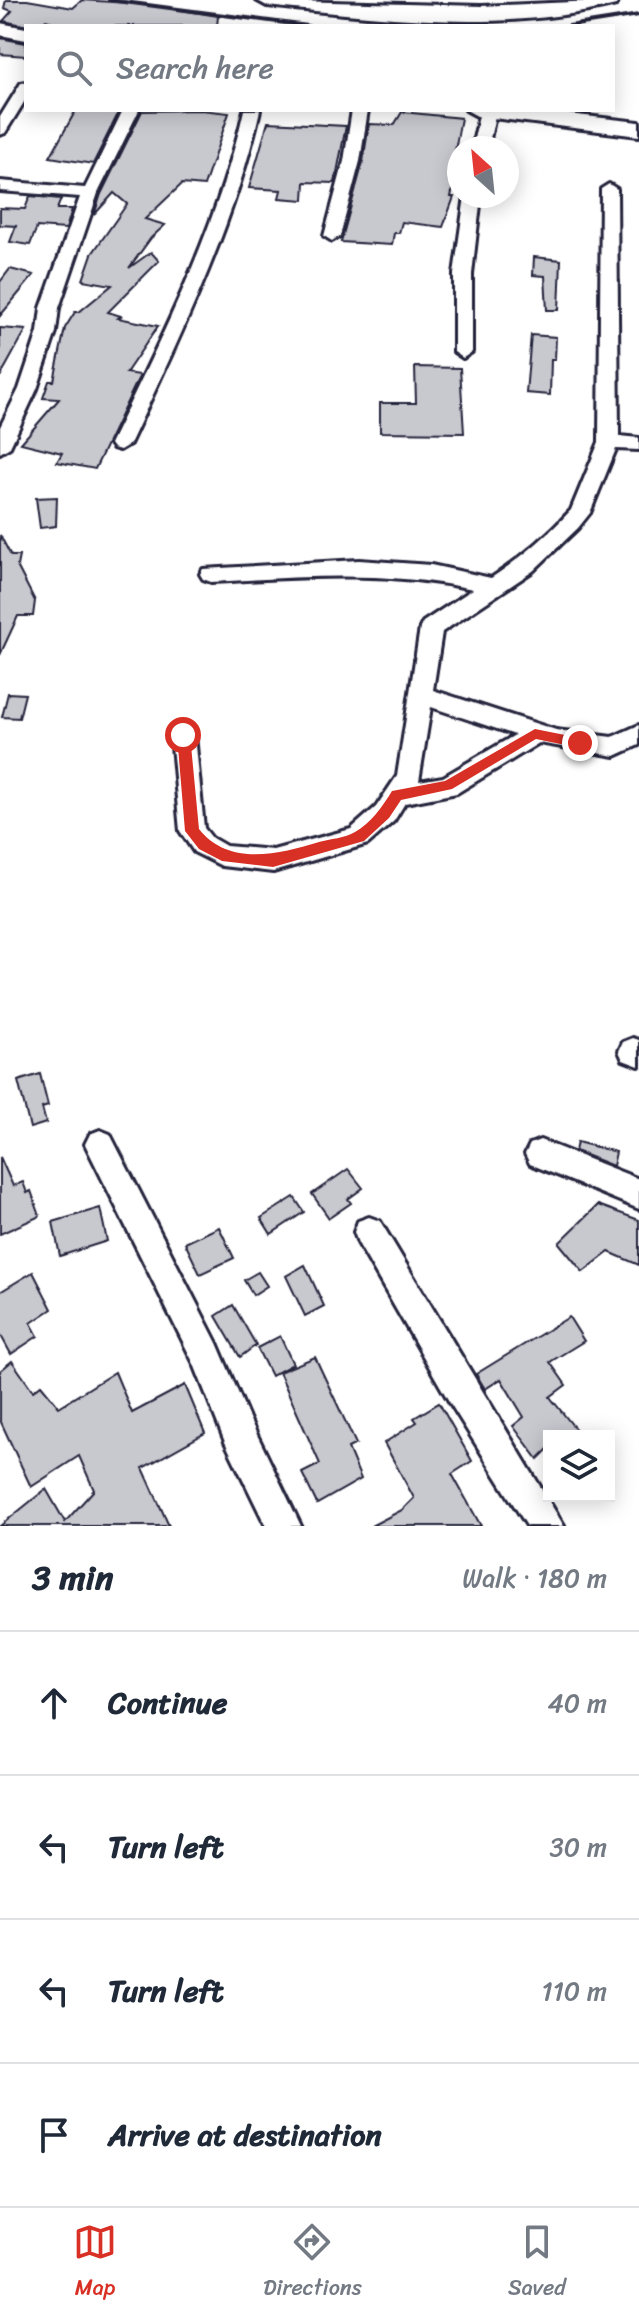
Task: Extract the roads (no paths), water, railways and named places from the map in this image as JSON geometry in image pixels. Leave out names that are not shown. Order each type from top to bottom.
[{"type":"main road","points":[[267,0],[427,14],[533,9],[600,1]]},
{"type":"main road","points":[[0,29],[24,34]]},
{"type":"main road","points":[[492,112],[639,129]]},
{"type":"street","points":[[0,130],[24,89]]},
{"type":"street","points":[[0,447],[28,389],[47,332],[50,308],[90,193],[130,112]]},
{"type":"street","points":[[120,444],[167,346],[239,168],[252,112]]},
{"type":"street","points":[[332,236],[352,161],[360,112]]},
{"type":"street","points":[[481,136],[483,112]]},
{"type":"street","points":[[0,186],[90,193]]},
{"type":"street","points":[[183,735],[192,831],[203,845],[222,856],[273,861],[341,844],[359,837],[385,814],[409,778],[431,628],[525,566],[580,513],[609,442],[609,189]]},
{"type":"street","points":[[463,352],[463,274],[471,208]]},
{"type":"street","points":[[609,442],[639,444]]},
{"type":"street","points":[[211,574],[359,567],[431,573],[493,586]]},
{"type":"street","points":[[421,695],[535,734],[615,747],[639,734]]},
{"type":"street","points":[[397,795],[448,786],[535,734]]},
{"type":"street","points":[[100,1144],[206,1354],[237,1430],[284,1526]]},
{"type":"street","points":[[540,1154],[639,1194]]},
{"type":"street","points":[[369,1232],[462,1391],[547,1526]]},
{"type":"railway","points":[[109,0],[293,24]]},
{"type":"railway","points":[[582,24],[639,15]]}]
